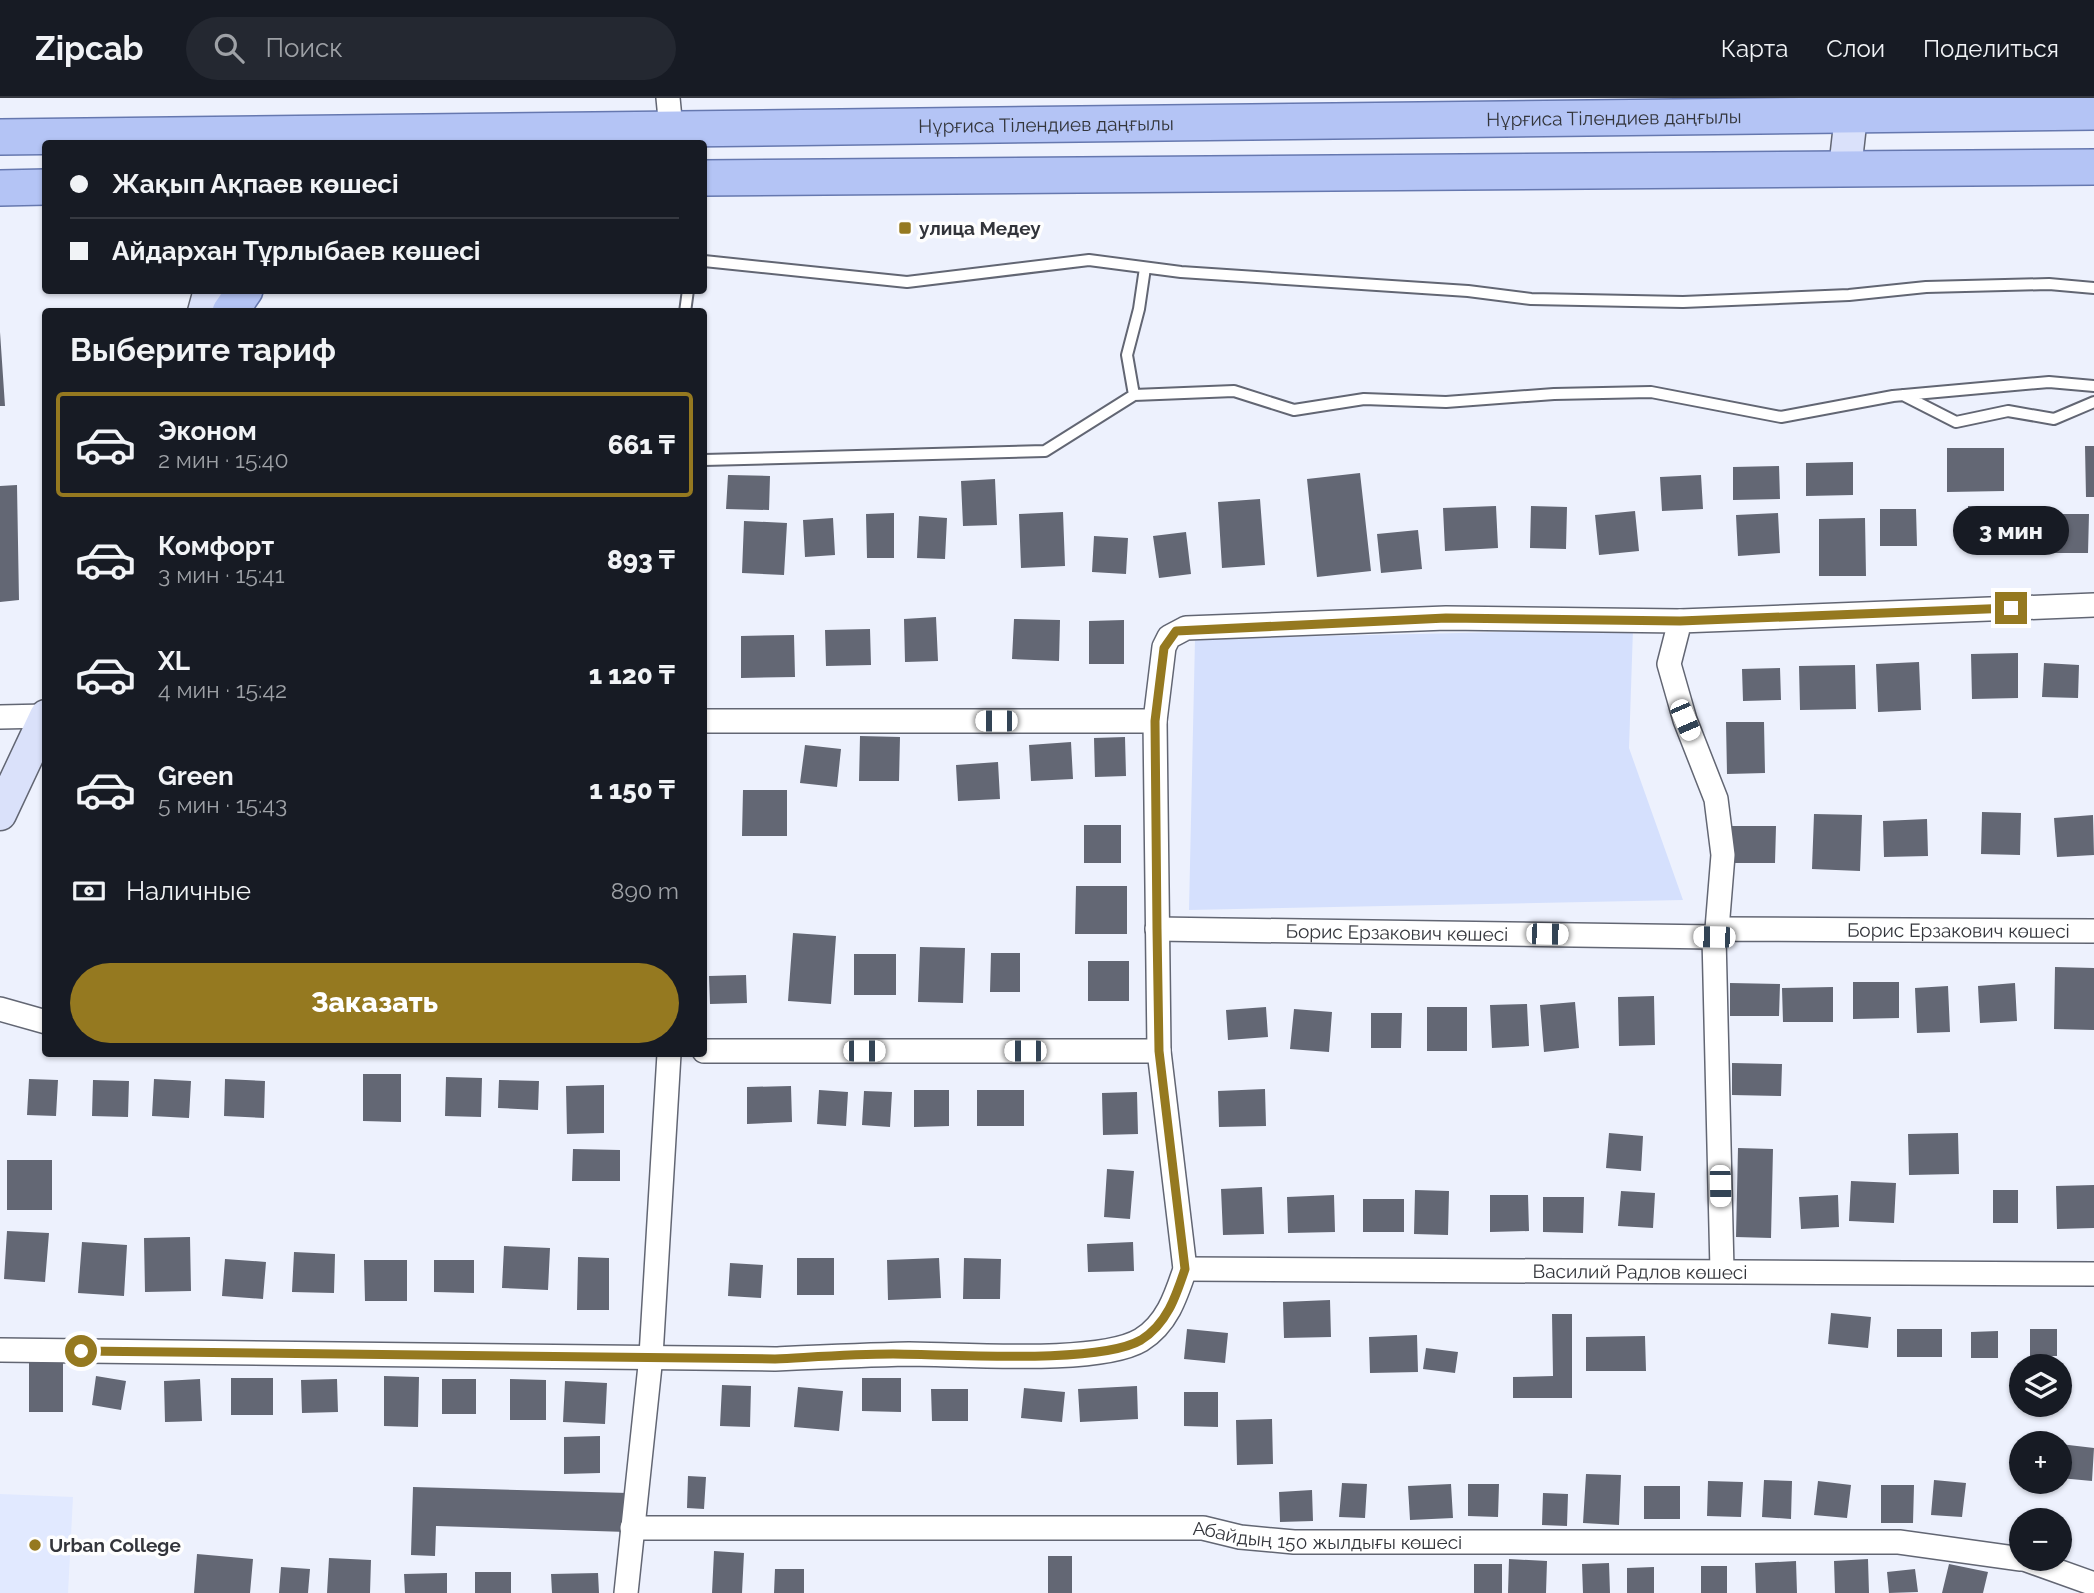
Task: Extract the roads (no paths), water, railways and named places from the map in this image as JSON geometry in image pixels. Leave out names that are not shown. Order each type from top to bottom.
[{"type":"main road","name":"Нұрғиса Тілендиев даңғылы","points":[[0,137],[1541,108],[1852,106],[2094,112]]},
{"type":"main road","points":[[707,178],[2094,167]]},
{"type":"main road","points":[[0,188],[42,187]]},
{"type":"street","points":[[1845,169],[1852,106]]},
{"type":"street","points":[[0,1350],[775,1359],[868,1354],[1077,1354],[1114,1351],[1141,1339],[1161,1322],[1175,1301],[1185,1269],[1159,1051],[1155,721],[1164,648],[1169,637],[1186,628],[1446,618],[1680,621],[2094,605]]},
{"type":"street","points":[[1680,621],[1670,664],[1685,720],[1716,799],[1723,855],[1716,933],[1722,1270]]},
{"type":"street","points":[[2,714],[42,716]]},
{"type":"street","points":[[707,722],[1155,721]]},
{"type":"street","points":[[0,814],[42,725]]},
{"type":"street","name":"Борис Ерзакович көшесі","points":[[1157,929],[1716,933],[2094,931]]},
{"type":"street","points":[[0,1009],[42,1021]]},
{"type":"street","points":[[707,1051],[1159,1051]]},
{"type":"street","points":[[626,1593],[652,1356],[669,1057]]},
{"type":"street","name":"Василий Радлов көшесі","points":[[1185,1269],[2094,1274]]},
{"type":"street","name":"Абайдың 150 жылдығы көшесі","points":[[632,1528],[1191,1528],[1240,1537],[1294,1542],[1899,1542],[2009,1557]]},
{"type":"street","name":"Абайдың 150 жылдығы көшесі","points":[[2057,1571],[2094,1584]]},
{"type":"lane","points":[[707,261],[907,282],[1089,260],[1145,268],[1468,291],[1531,299],[1683,302],[1849,295],[1926,287],[2049,284],[2094,288]]},
{"type":"lane","points":[[1134,395],[1127,355],[1139,309],[1145,268]]},
{"type":"lane","points":[[707,460],[1045,451],[1134,395],[1234,391],[1294,410],[1364,399],[1446,402],[1554,394],[1651,392],[1781,417],[1903,395],[2049,383],[2094,386]]},
{"type":"lane","points":[[1903,395],[1956,422],[2008,411],[2054,419],[2094,401]]},
{"type":"place","name":"улица Медеу","points":[[905,228]]},
{"type":"place","name":"Urban College","points":[[35,1545]]}]
